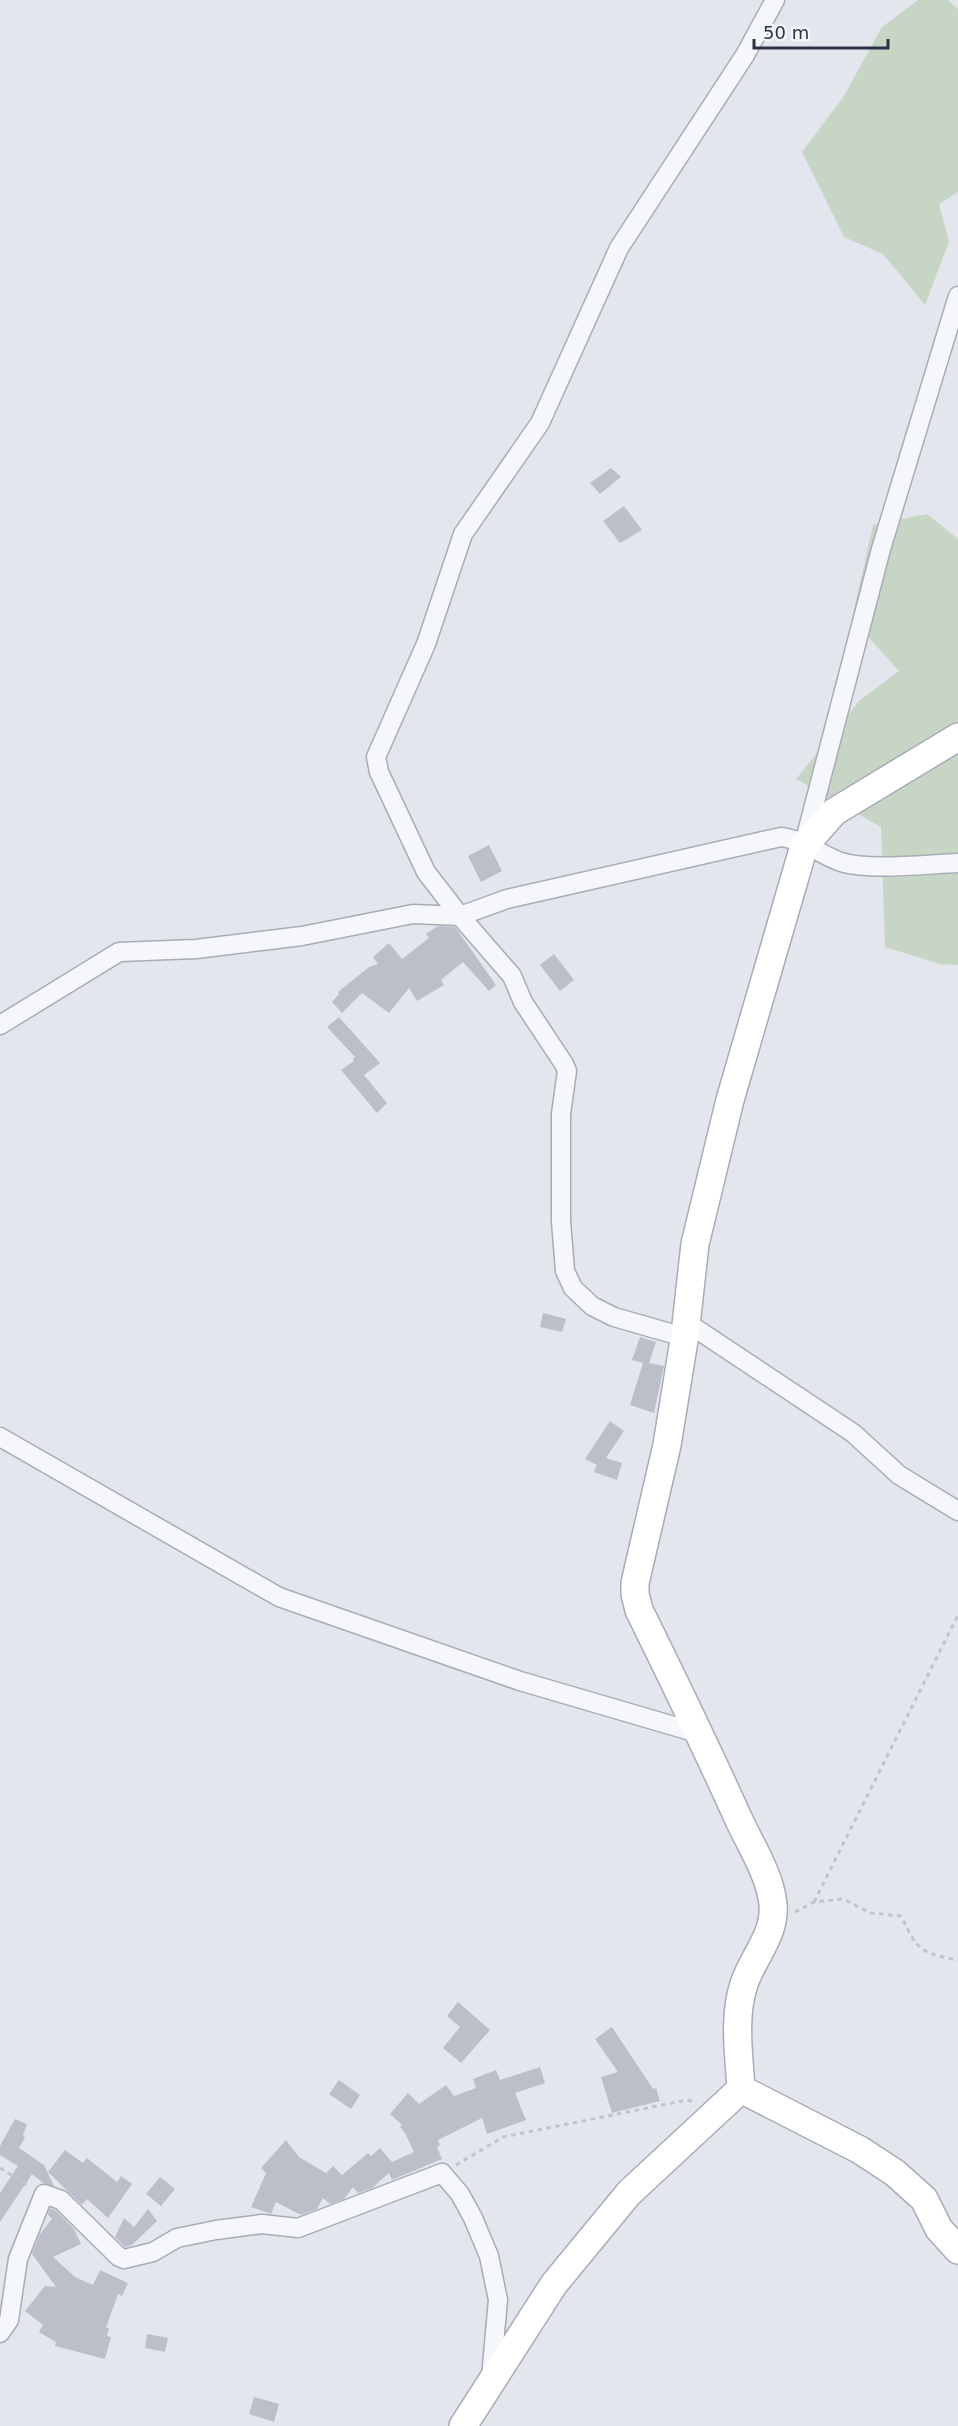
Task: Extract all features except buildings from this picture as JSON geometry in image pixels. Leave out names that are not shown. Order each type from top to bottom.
[{"type":"street","points":[[775,0],[745,55],[619,248],[540,423],[463,534],[426,644],[376,757],[379,772],[426,872],[460,916],[512,976],[523,1002],[567,1071],[561,1114],[561,1221],[565,1271],[573,1288],[592,1306],[614,1317],[685,1330],[853,1433],[899,1475],[958,1512]]},
{"type":"street","points":[[741,2089],[738,2021],[740,2002],[744,1984],[773,1924],[773,1903],[765,1877],[701,1734],[639,1610],[634,1594],[635,1583],[668,1445],[695,1244],[730,1100],[804,846],[881,549],[958,296]]},
{"type":"street","points":[[804,846],[834,812],[958,737]]},
{"type":"street","points":[[0,1025],[119,952],[196,949],[302,936],[413,914],[460,916],[507,899],[781,837],[792,838],[804,846],[841,862],[859,866],[958,863]]},
{"type":"street","points":[[0,1437],[279,1597],[520,1681],[701,1734]]},
{"type":"street","points":[[464,2426],[554,2284],[629,2193],[741,2089]]},
{"type":"street","points":[[741,2089],[860,2150],[895,2173],[924,2199],[939,2229],[958,2250]]},
{"type":"street","points":[[0,2333],[9,2320],[18,2259],[44,2194],[61,2200],[119,2257],[124,2259],[153,2252],[177,2238],[216,2230],[262,2224],[298,2228],[442,2173],[460,2194],[489,2256],[498,2300],[491,2382]]},
{"type":"path","points":[[958,1615],[814,1902],[843,1899],[871,1913],[901,1917],[915,1946],[932,1955],[958,1960]]},
{"type":"path","points":[[442,2173],[503,2138],[687,2100],[721,2106]]},
{"type":"path","points":[[0,2168],[44,2194]]},
{"type":"green space","points":[[918,0],[948,0],[958,9],[958,192],[939,204],[949,242],[925,305],[883,254],[844,237],[802,152],[844,96],[882,27]]},
{"type":"green space","points":[[927,514],[958,539],[958,965],[940,964],[885,947],[881,827],[796,779],[860,700],[899,671],[852,619],[873,525]]}]
